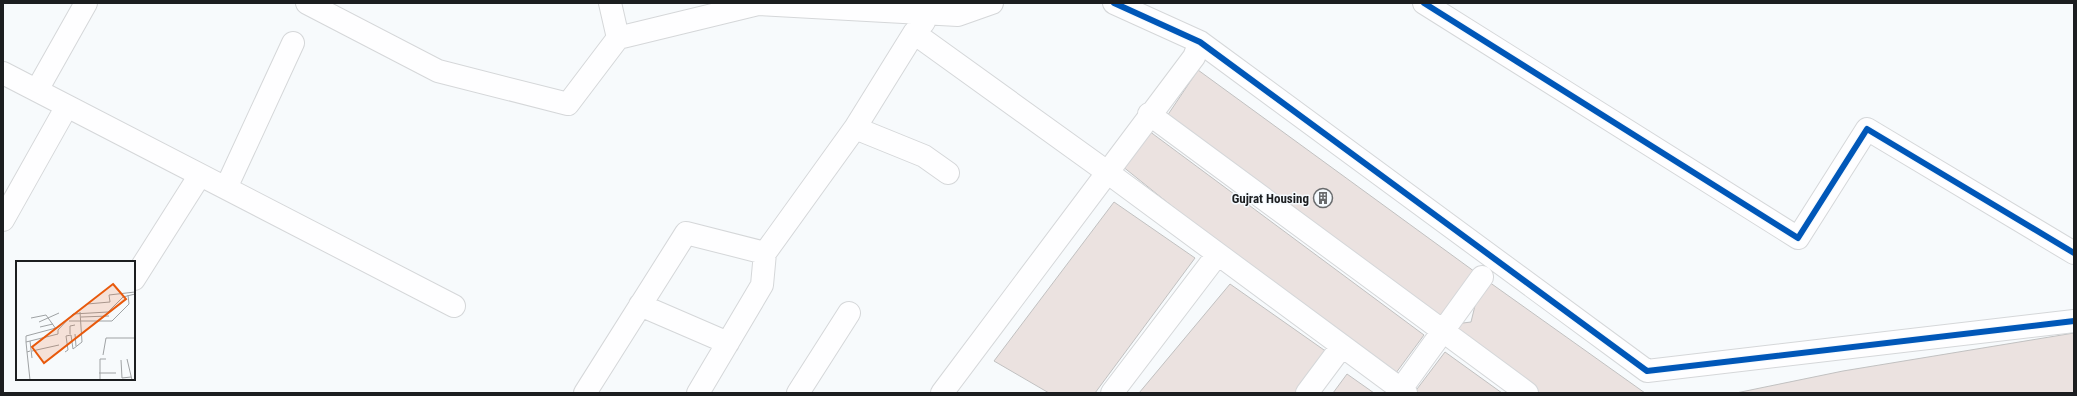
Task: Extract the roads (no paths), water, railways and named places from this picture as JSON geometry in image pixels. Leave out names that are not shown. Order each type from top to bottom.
[{"type":"street","points":[[37,90],[86,3]]},
{"type":"street","points":[[307,3],[438,71],[568,104],[618,38],[758,4],[958,16],[992,3]]},
{"type":"street","points":[[610,3],[618,38]]},
{"type":"street","points":[[1114,3],[1200,42],[1647,371],[2074,321]]},
{"type":"street","points":[[1424,3],[1798,238],[1867,129],[2074,253]]},
{"type":"street","points":[[698,393],[762,285],[765,253],[855,128],[914,33],[932,14]]},
{"type":"street","points":[[914,33],[1107,172],[1217,255],[1404,391],[1443,330],[1482,277]]},
{"type":"street","points":[[942,393],[1149,114],[1194,57],[1200,42]]},
{"type":"street","points":[[226,188],[293,43]]},
{"type":"street","points":[[3,73],[454,306]]},
{"type":"street","points":[[3,220],[67,106]]},
{"type":"street","points":[[1149,114],[1527,393]]},
{"type":"street","points":[[855,128],[924,156],[948,173]]},
{"type":"street","points":[[135,277],[200,175]]},
{"type":"street","points":[[585,393],[686,233],[765,253]]},
{"type":"street","points":[[1112,393],[1217,255]]},
{"type":"street","points":[[640,305],[728,344]]},
{"type":"street","points":[[801,392],[849,313]]},
{"type":"street","points":[[1307,393],[1342,346]]},
{"type":"place","name":"Gujrat Housing","points":[[1323,198]]}]
